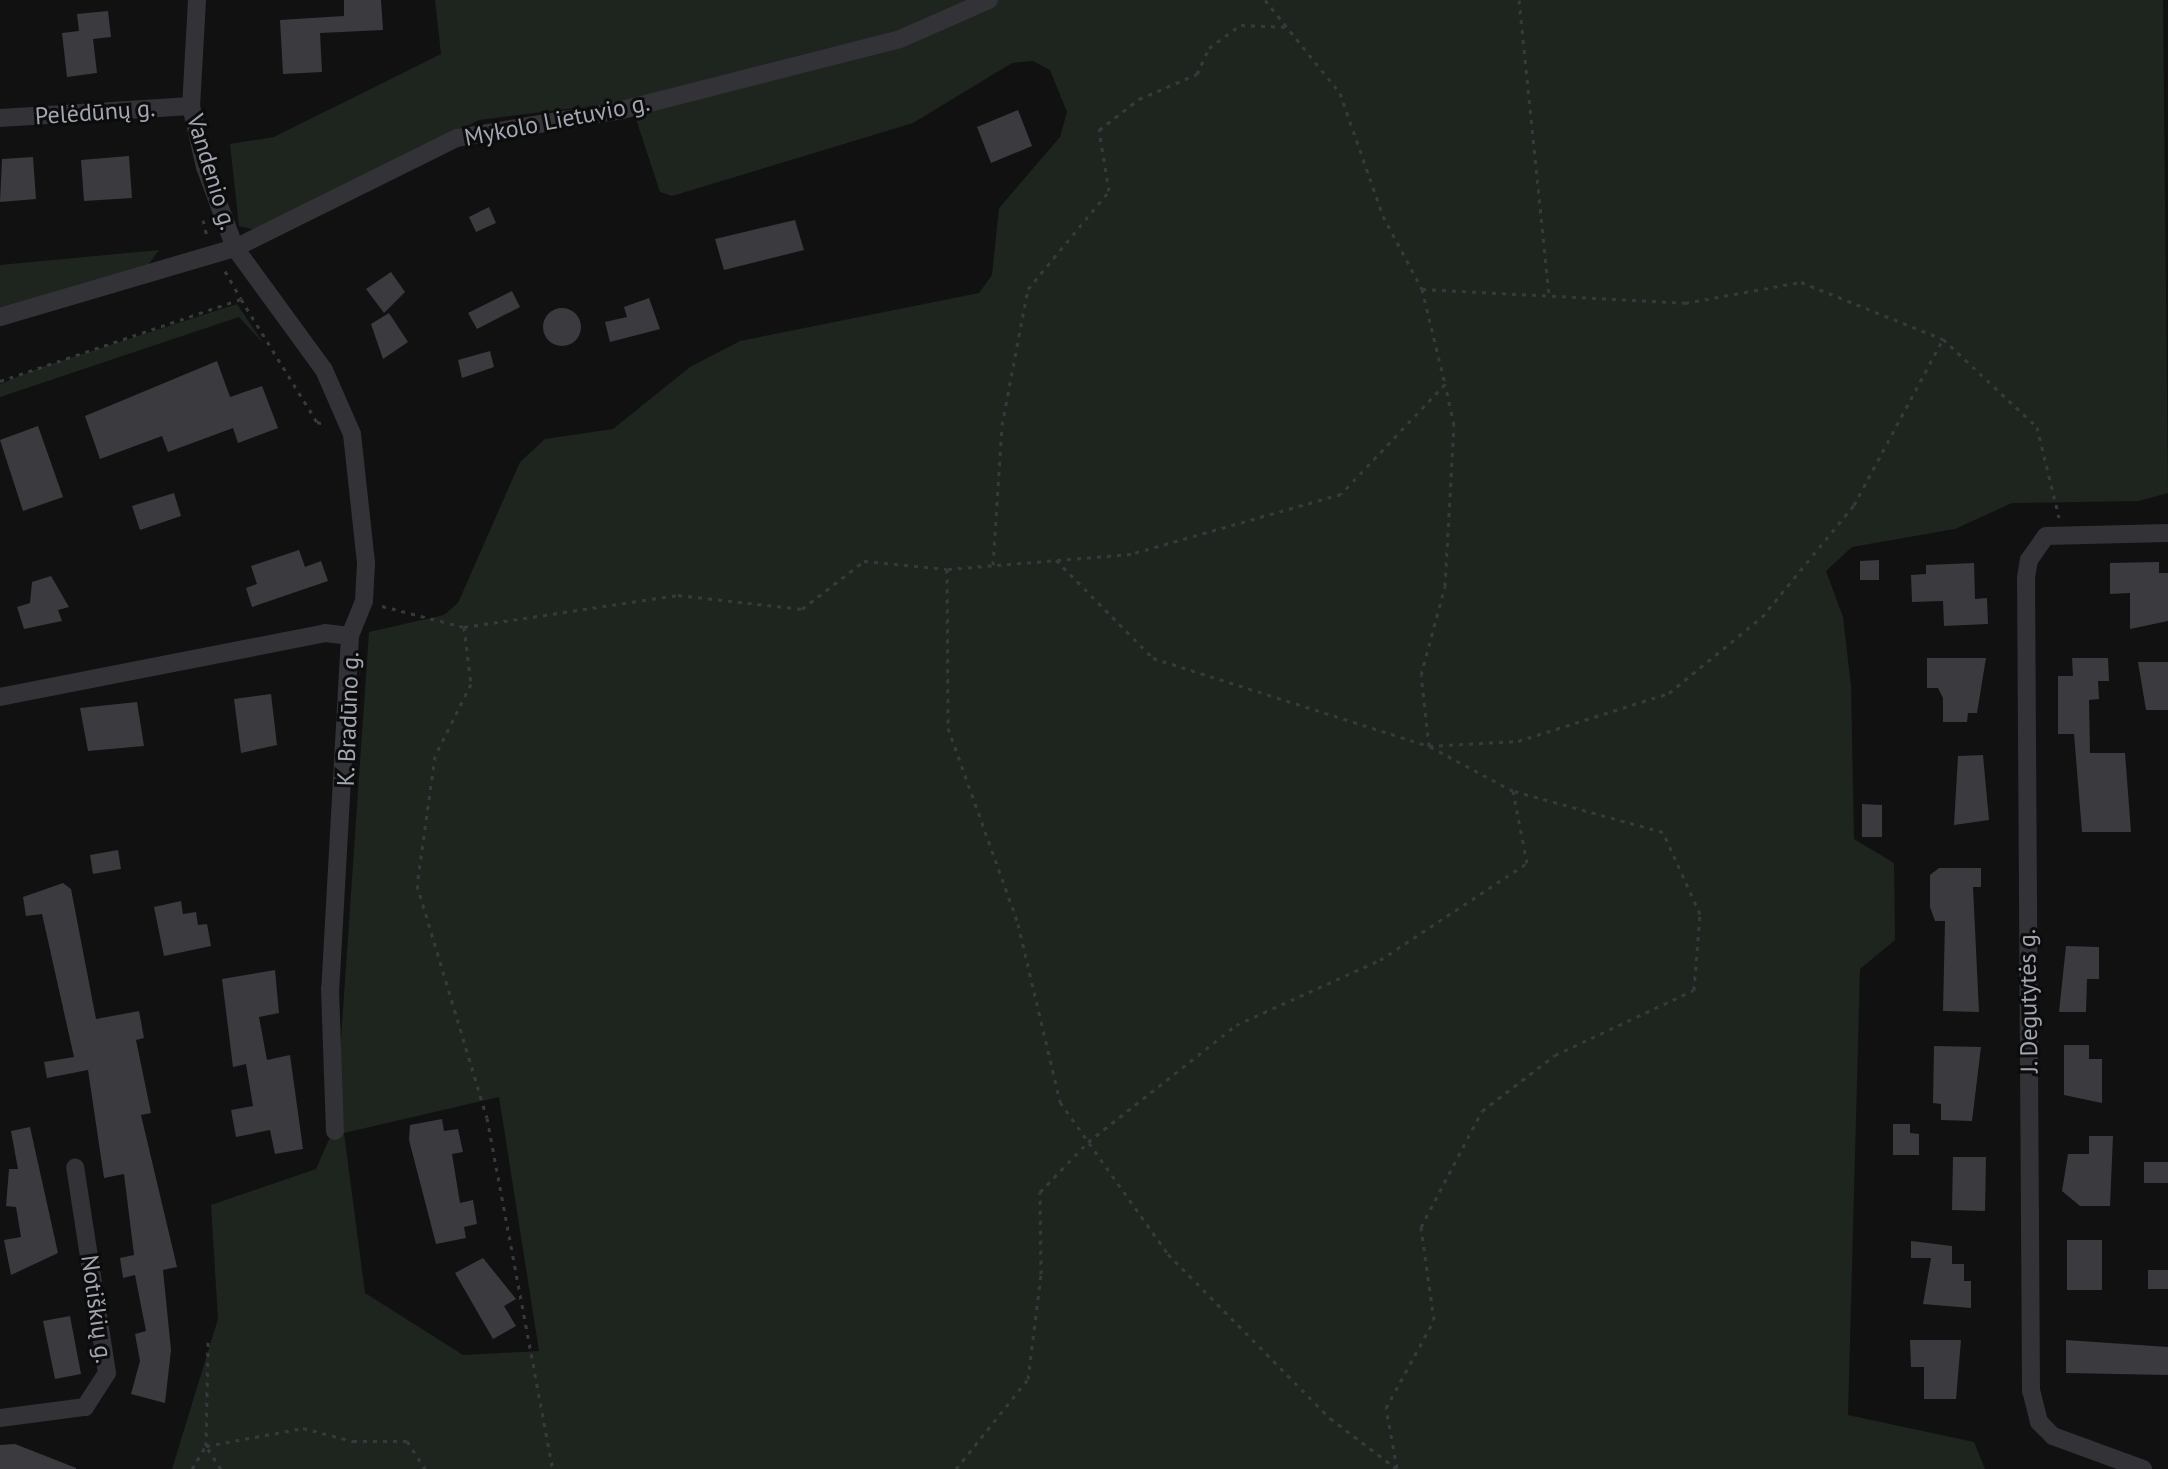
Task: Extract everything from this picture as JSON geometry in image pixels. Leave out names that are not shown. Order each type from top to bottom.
[{"type":"street","name":"Vandenio g.","points":[[197,0],[191,106],[235,248]]},
{"type":"street","name":"Mykolo Lietuvio g.","points":[[0,317],[235,248],[457,138],[612,112],[885,43],[989,0]]},
{"type":"street","name":"Pelėdūnų g.","points":[[0,118],[191,106]]},
{"type":"street","name":"K. Bradūno g.","points":[[235,248],[324,370],[349,418],[364,601],[350,636],[330,989],[335,1131]]},
{"type":"street","points":[[2063,531],[2168,533]]},
{"type":"street","name":"J. Degutytės g.","points":[[2063,531],[2046,536],[2029,560],[2031,1391],[2039,1422],[2053,1436],[2143,1469]]},
{"type":"street","points":[[0,697],[325,633],[350,636]]},
{"type":"street","name":"Notiškių g.","points":[[0,1418],[85,1407],[107,1373],[75,1167]]},
{"type":"path","points":[[1265,0],[1291,27],[1340,93],[1383,216],[1422,289],[1445,384],[1454,425],[1445,586],[1421,675],[1429,746]]},
{"type":"path","points":[[1519,0],[1549,293]]},
{"type":"path","points":[[993,566],[1002,425],[1028,289],[1109,191],[1099,130],[1139,99],[1197,74],[1209,48],[1241,25],[1291,27]]},
{"type":"path","points":[[1422,289],[1549,293],[1685,303],[1801,282],[1943,339],[2037,427],[2063,531]]},
{"type":"path","points":[[0,381],[241,299],[317,422]]},
{"type":"path","points":[[1429,746],[1518,741],[1669,693],[1762,617],[1854,505],[1943,339]]},
{"type":"path","points":[[364,601],[464,627],[678,595],[802,609],[864,561],[947,569],[1131,554],[1341,494],[1445,384]]},
{"type":"path","points":[[1056,560],[1153,658],[1429,746],[1513,791],[1663,832],[1700,914],[1694,990],[1555,1055],[1482,1111],[1421,1227],[1434,1320],[1386,1408],[1397,1468]]},
{"type":"path","points":[[947,569],[948,728],[1018,924],[1060,1102],[1168,1254],[1330,1418],[1397,1468]]},
{"type":"path","points":[[464,627],[471,684],[435,756],[417,885],[487,1118],[553,1469]]},
{"type":"path","points":[[956,1469],[1028,1379],[1041,1274],[1040,1192],[1088,1142],[1236,1025],[1380,960],[1527,863],[1513,791]]},
{"type":"path","points":[[192,1469],[206,1446],[208,1337]]},
{"type":"path","points":[[206,1446],[303,1428],[353,1441],[394,1437],[413,1447],[425,1469]]},
{"type":"path","points":[[206,1446],[221,1469]]},
{"type":"shaded area","points":[[435,0],[2163,0],[2168,493],[2139,501],[2012,503],[1955,529],[1852,547],[1826,571],[1843,617],[1851,686],[1854,839],[1894,863],[1895,940],[1860,969],[1848,1415],[1974,1442],[1985,1469],[172,1469],[218,1319],[211,1205],[316,1169],[335,1126],[369,632],[444,615],[458,603],[520,462],[545,439],[613,429],[690,367],[740,341],[979,293],[992,275],[999,208],[1060,137],[1067,112],[1050,70],[1033,61],[1012,63],[913,123],[672,196],[660,192],[630,101],[479,120],[255,230],[239,226],[230,144],[274,137],[441,54]],"holes":[[[499,1097],[539,1351],[463,1355],[365,1293],[344,1133]]]},
{"type":"shaded area","points":[[159,250],[146,268],[0,309],[0,265]]},
{"type":"shaded area","points":[[237,304],[264,344],[239,317],[0,397],[0,384],[39,368]]},
{"type":"building","points":[[344,0],[381,0],[383,30],[320,33],[322,72],[283,74],[280,20],[344,16]]},
{"type":"building","points":[[108,11],[111,37],[93,39],[97,73],[67,77],[62,33],[79,31],[77,14]]},
{"type":"building","points":[[1018,110],[1032,146],[991,163],[977,127]]},
{"type":"building","points":[[129,156],[132,198],[84,201],[81,160]]},
{"type":"building","points":[[33,157],[36,199],[0,202],[2,159]]},
{"type":"building","points":[[489,207],[496,223],[476,232],[469,217]]},
{"type":"building","points":[[795,220],[804,250],[724,270],[715,239]]},
{"type":"building","points":[[391,272],[405,292],[384,313],[366,289]]},
{"type":"building","points":[[512,291],[520,307],[477,329],[468,313]]},
{"type":"building","points":[[649,298],[660,329],[610,342],[605,322],[627,317],[624,307]]},
{"type":"building","points":[[562,308],[575,314],[581,327],[575,340],[562,346],[549,340],[543,327],[549,314]]},
{"type":"building","points":[[389,313],[408,342],[383,359],[371,324]]},
{"type":"building","points":[[490,351],[494,367],[462,378],[458,360]]},
{"type":"building","points":[[217,361],[230,397],[262,386],[278,428],[238,443],[233,428],[168,452],[162,436],[100,459],[85,416]]},
{"type":"building","points":[[38,426],[63,497],[23,511],[0,440]]},
{"type":"building","points":[[174,493],[181,516],[140,530],[132,506]]},
{"type":"building","points":[[299,550],[305,567],[321,561],[328,581],[252,607],[246,588],[257,584],[251,566]]},
{"type":"building","points":[[1879,560],[1879,580],[1860,580],[1860,561]]},
{"type":"building","points":[[2159,562],[2159,573],[2168,573],[2168,621],[2130,629],[2130,593],[2110,594],[2110,563]]},
{"type":"building","points":[[1974,563],[1975,599],[1987,598],[1988,624],[1944,626],[1943,601],[1912,602],[1911,575],[1926,574],[1926,565]]},
{"type":"building","points":[[51,576],[69,607],[58,610],[62,621],[24,629],[17,607],[30,603],[32,582]]},
{"type":"building","points":[[1927,658],[1986,658],[1977,713],[1968,713],[1967,722],[1943,722],[1943,698],[1938,688],[1927,688]]},
{"type":"building","points":[[2072,658],[2108,658],[2109,681],[2098,681],[2099,699],[2089,700],[2090,753],[2125,753],[2131,832],[2082,832],[2074,734],[2058,734],[2058,676],[2073,676]]},
{"type":"building","points":[[2138,662],[2168,662],[2168,710],[2146,710]]},
{"type":"building","points":[[271,694],[277,745],[241,753],[234,699]]},
{"type":"building","points":[[137,702],[144,746],[88,751],[80,708]]},
{"type":"building","points":[[1983,755],[1989,820],[1954,825],[1958,756]]},
{"type":"building","points":[[1862,804],[1882,805],[1882,837],[1862,837]]},
{"type":"building","points":[[118,850],[121,869],[93,874],[90,855]]},
{"type":"building","points":[[1939,868],[1981,868],[1981,887],[1973,887],[1979,1012],[1943,1011],[1945,921],[1935,921],[1930,907],[1930,875]]},
{"type":"building","points":[[63,883],[71,889],[96,1019],[139,1011],[144,1038],[136,1040],[151,1113],[141,1115],[177,1267],[163,1270],[171,1350],[165,1403],[131,1394],[140,1361],[135,1334],[146,1331],[135,1275],[123,1278],[120,1258],[134,1255],[124,1174],[104,1178],[88,1070],[47,1078],[44,1062],[74,1057],[42,914],[26,916],[23,897]]},
{"type":"building","points":[[181,901],[183,914],[196,912],[198,925],[207,924],[211,946],[164,956],[154,907]]},
{"type":"building","points":[[2066,946],[2099,947],[2099,979],[2087,979],[2086,1012],[2059,1012]]},
{"type":"building","points":[[275,970],[279,1013],[259,1017],[267,1060],[290,1055],[303,1149],[275,1154],[270,1130],[236,1137],[231,1110],[253,1106],[246,1064],[233,1067],[222,979]]},
{"type":"building","points":[[2064,1045],[2089,1045],[2089,1059],[2102,1059],[2102,1103],[2064,1095]]},
{"type":"building","points":[[1934,1046],[1981,1047],[1972,1121],[1941,1120],[1941,1104],[1933,1103]]},
{"type":"building","points":[[442,1119],[444,1131],[458,1129],[463,1152],[452,1154],[460,1203],[473,1200],[477,1224],[464,1227],[466,1238],[436,1244],[409,1140],[410,1125]]},
{"type":"building","points":[[1893,1124],[1910,1124],[1910,1133],[1919,1134],[1919,1155],[1893,1155]]},
{"type":"building","points":[[30,1127],[58,1253],[11,1275],[4,1240],[21,1237],[16,1207],[6,1206],[9,1169],[18,1169],[11,1131]]},
{"type":"building","points":[[2089,1136],[2113,1136],[2110,1206],[2080,1206],[2062,1191],[2068,1154],[2089,1154]]},
{"type":"building","points":[[1953,1157],[1986,1157],[1985,1211],[1952,1210]]},
{"type":"building","points":[[2144,1162],[2168,1162],[2168,1183],[2144,1183]]},
{"type":"building","points":[[2067,1240],[2102,1240],[2102,1290],[2067,1290]]},
{"type":"building","points":[[1911,1241],[1952,1246],[1952,1264],[1964,1264],[1964,1281],[1971,1281],[1971,1308],[1923,1304],[1931,1258],[1911,1258]]},
{"type":"building","points":[[483,1258],[516,1299],[504,1306],[516,1326],[493,1339],[455,1273]]},
{"type":"building","points":[[2148,1270],[2168,1270],[2168,1289],[2148,1289]]},
{"type":"building","points":[[70,1316],[81,1374],[55,1379],[43,1321]]},
{"type":"building","points":[[1910,1340],[1961,1340],[1956,1399],[1924,1399],[1924,1367],[1911,1367]]},
{"type":"building","points":[[2066,1340],[2168,1347],[2168,1375],[2066,1373]]},
{"type":"building","points":[[15,1444],[76,1469],[0,1469],[0,1445]]}]
